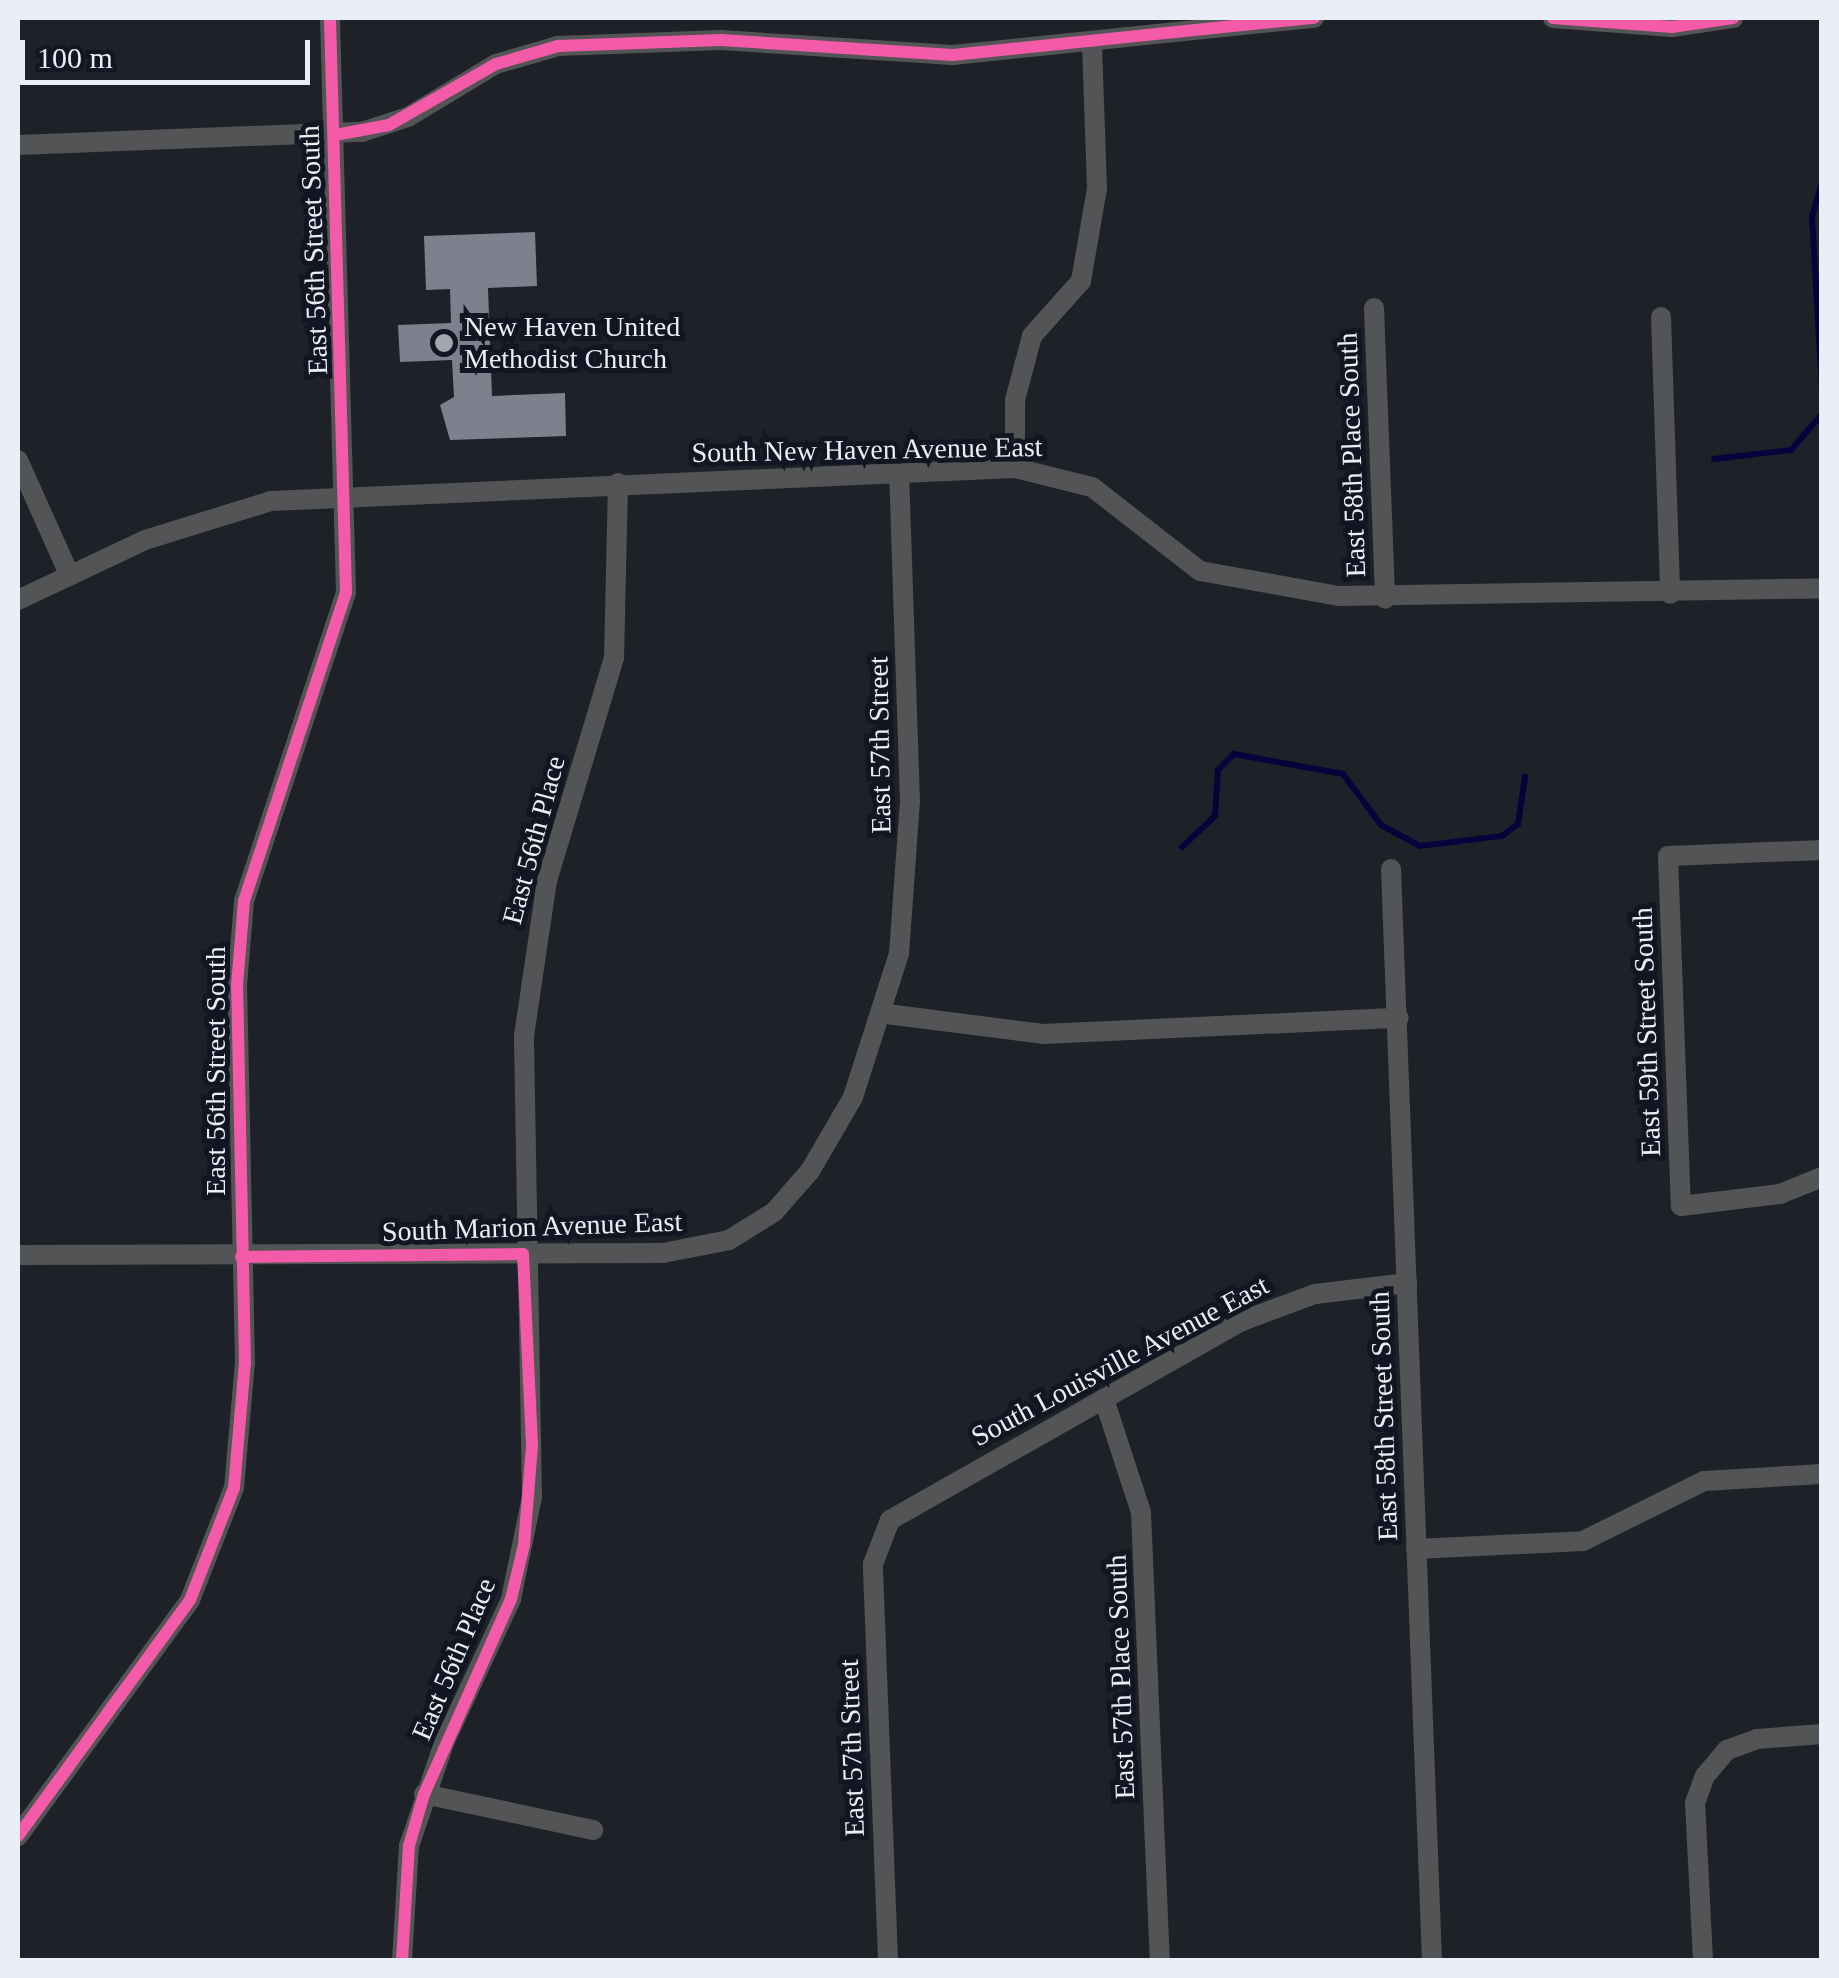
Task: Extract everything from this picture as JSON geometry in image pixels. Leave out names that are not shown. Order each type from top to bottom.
[{"type":"street","name":"East 56th Street South","points":[[18,1836],[190,1600],[216,1548],[243,1431],[244,901],[265,821],[338,638],[349,493],[330,18]]},
{"type":"street","points":[[18,145],[334,135],[390,126],[496,64],[558,46],[720,40],[954,56],[1314,18]]},
{"type":"street","points":[[1553,18],[1672,28],[1732,18]]},
{"type":"street","points":[[1015,468],[1014,400],[1032,336],[1082,281],[1097,188],[1092,44]]},
{"type":"street","name":"East 58th Place South","points":[[1374,308],[1385,600]]},
{"type":"street","points":[[1661,317],[1670,594]]},
{"type":"street","points":[[18,460],[70,576]]},
{"type":"street","name":"South New Haven Avenue East","points":[[18,600],[237,508],[349,493],[1015,468],[1092,486],[1200,570],[1385,600],[1822,588]]},
{"type":"street","name":"East 57th Street","points":[[887,1014],[910,868],[899,474]]},
{"type":"street","name":"East 56th Place","points":[[402,1960],[407,1863],[424,1794],[511,1599],[524,1545],[532,1446],[518,1124],[532,956],[614,658],[618,483]]},
{"type":"street","name":"East 59th Street South","points":[[1822,850],[1668,856],[1681,1206],[1780,1194],[1822,1177]]},
{"type":"street","name":"East 58th Street South","points":[[1392,869],[1432,1960]]},
{"type":"street","points":[[887,1014],[1043,1034],[1398,1018]]},
{"type":"street","name":"South Marion Avenue East","points":[[18,1255],[663,1253],[750,1230],[810,1171],[887,1014]]},
{"type":"street","name":"South Louisville Avenue East","points":[[880,1534],[904,1508],[1283,1304],[1407,1283]]},
{"type":"street","name":"East 57th Place South","points":[[1104,1399],[1142,1512],[1160,1960]]},
{"type":"street","points":[[1416,1549],[1559,1545],[1704,1481],[1822,1474]]},
{"type":"street","name":"East 57th Street","points":[[880,1534],[888,1960]]},
{"type":"street","points":[[1703,1960],[1695,1804],[1705,1776],[1727,1750],[1757,1739],[1822,1734]]},
{"type":"street","points":[[424,1794],[593,1830]]},
{"type":"building","name":"New Haven United Methodist Church","points":[[535,232],[537,286],[488,288],[492,396],[565,393],[566,436],[450,440],[440,405],[454,397],[452,360],[400,362],[398,325],[451,323],[450,289],[426,290],[424,236]]},
{"type":"waterway","points":[[1822,182],[1812,217],[1822,393]]},
{"type":"waterway","points":[[1714,459],[1791,450],[1822,414]]},
{"type":"waterway","points":[[1182,847],[1215,816],[1218,770],[1234,754],[1343,774],[1381,825],[1420,846],[1502,836],[1518,824],[1525,777]]},
{"type":"cycle path","points":[[18,1836],[190,1600],[234,1488],[245,1363],[237,985],[244,901],[346,592],[330,18]]},
{"type":"cycle path","points":[[335,135],[389,125],[496,64],[558,46],[721,40],[953,55],[1314,18]]},
{"type":"cycle path","points":[[1553,18],[1672,27],[1733,18]]},
{"type":"cycle path","points":[[241,1257],[523,1254],[532,1446],[524,1545],[511,1599],[424,1794],[409,1846],[402,1960]]},
{"type":"place","name":"New Haven United Methodist Church","points":[[444,343]]}]
